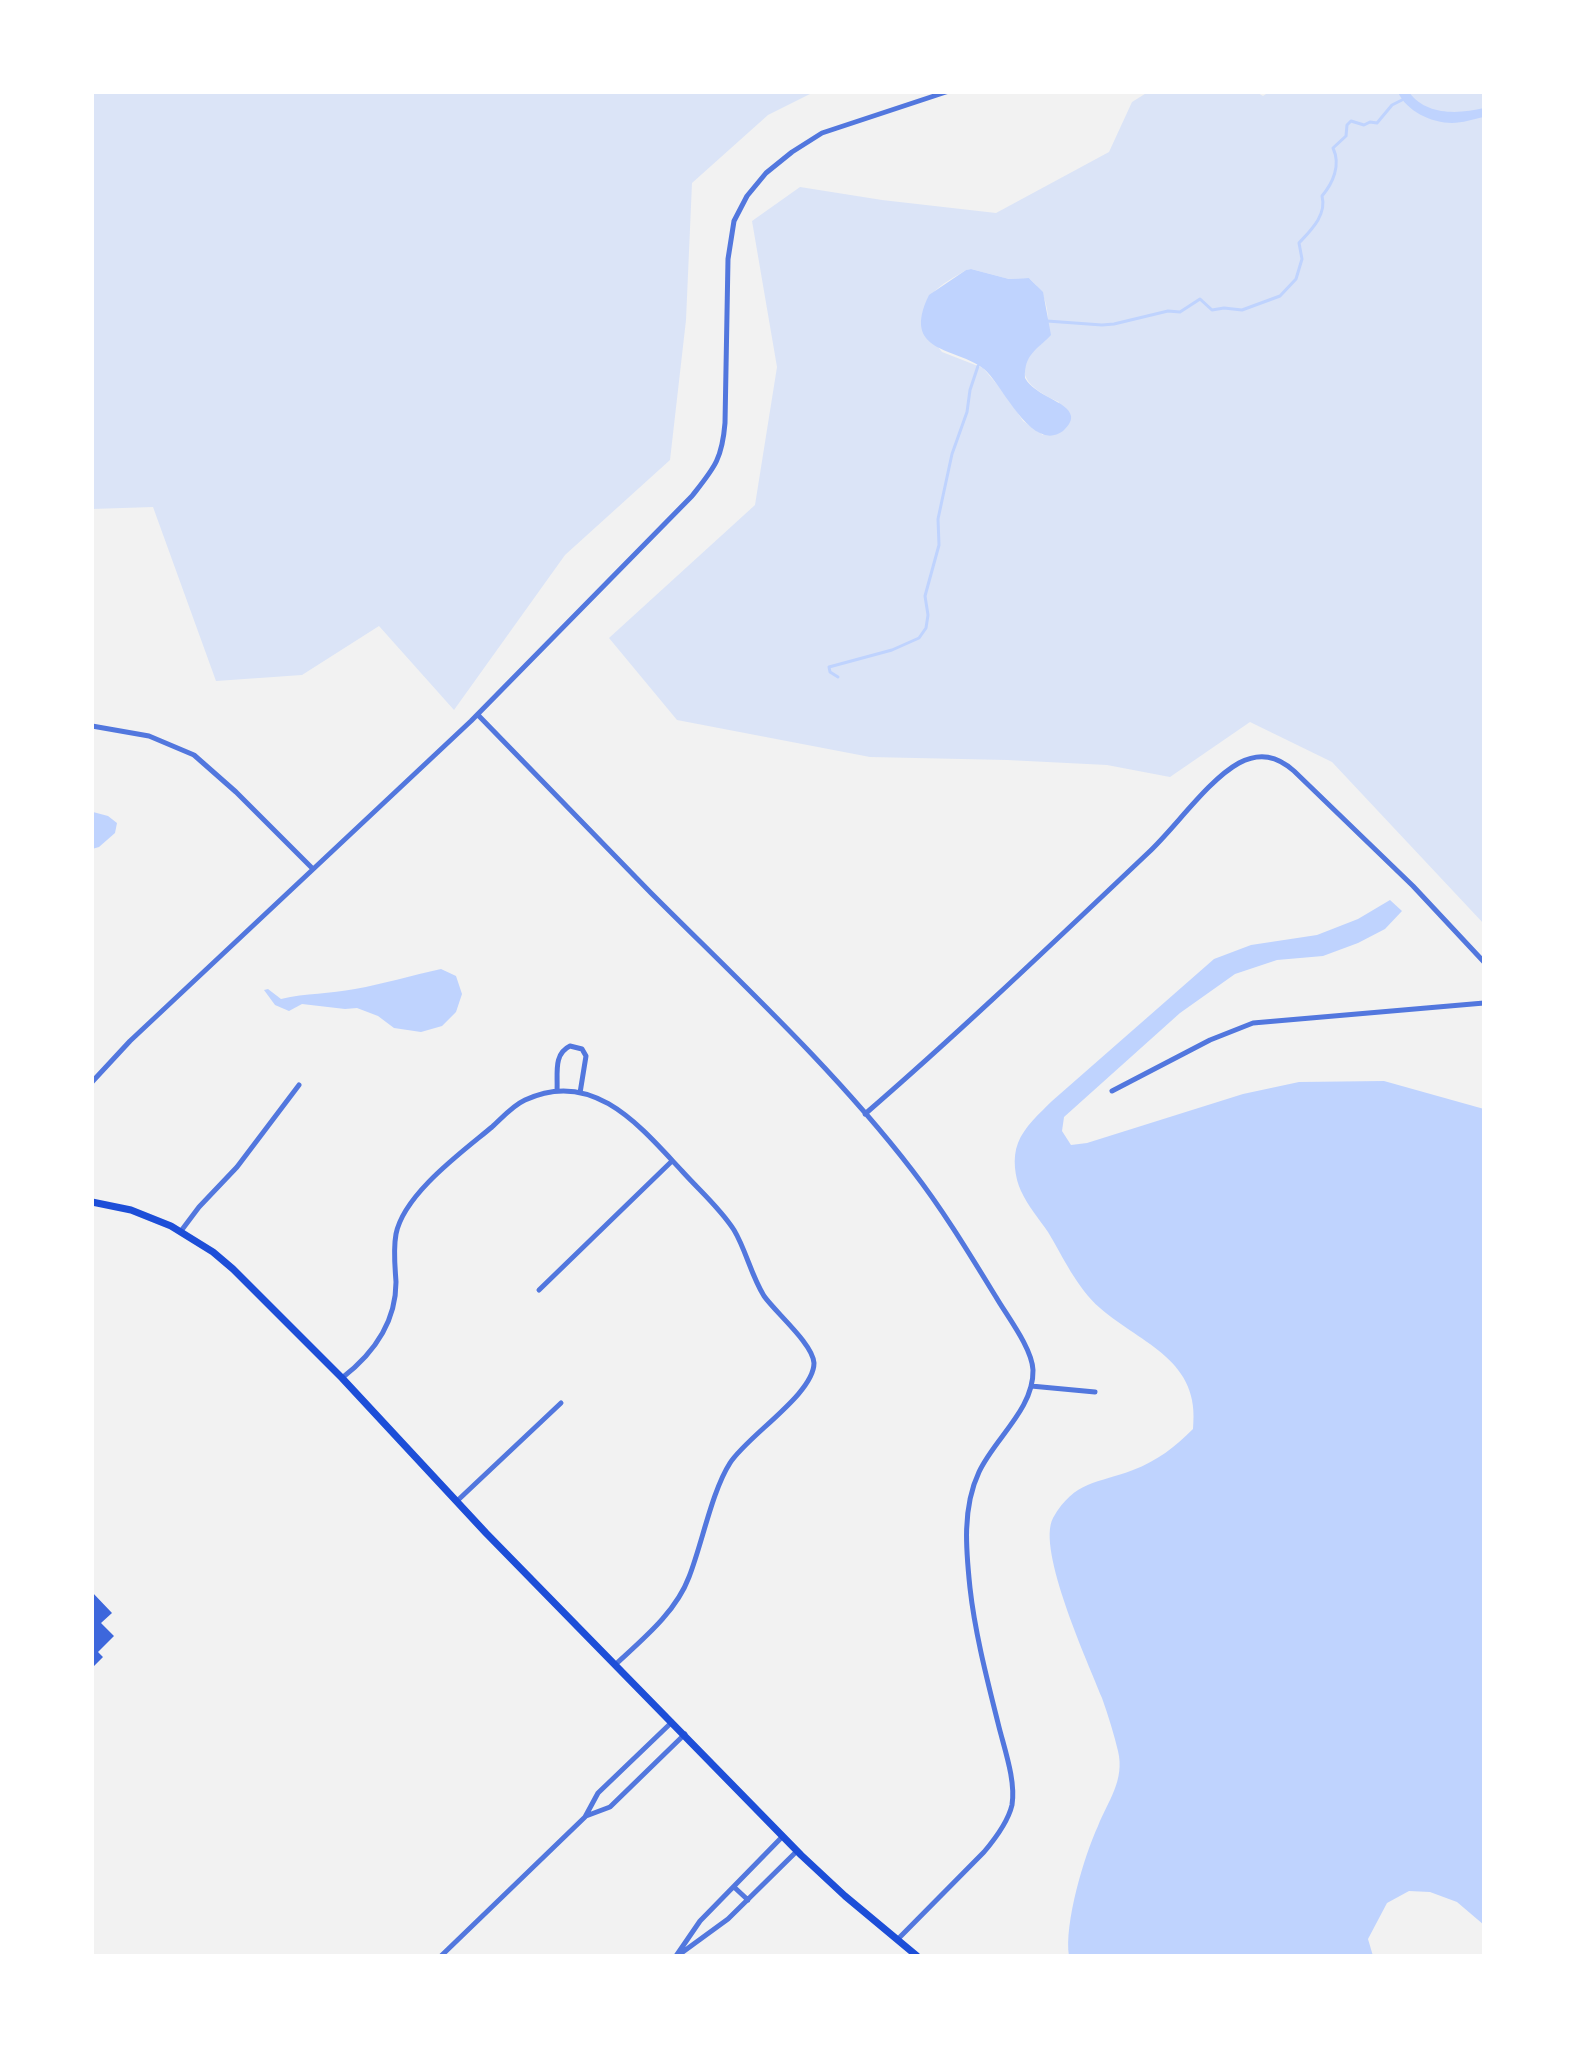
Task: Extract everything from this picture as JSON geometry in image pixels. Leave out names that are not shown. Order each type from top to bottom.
[{"type":"main road","points":[[92,1202],[140,1213],[181,1231],[233,1269],[342,1378],[797,1851],[917,1956]]},
{"type":"street","points":[[92,1082],[312,868],[478,715],[692,496],[714,468],[723,449],[728,259],[734,221],[747,196],[766,173],[822,133],[946,92]]},
{"type":"street","points":[[478,715],[794,1034],[865,1114],[911,1169],[956,1231],[1016,1328],[1033,1368],[1031,1386],[1020,1413],[981,1468],[967,1513],[970,1590],[987,1680],[1007,1760],[1012,1806],[984,1852],[897,1940]]},
{"type":"street","points":[[92,726],[149,736],[194,755],[312,868]]},
{"type":"street","points":[[865,1114],[936,1053],[1160,841],[1227,771],[1254,756],[1273,757],[1284,762],[1413,886],[1484,962]]},
{"type":"street","points":[[1112,1091],[1198,1046],[1253,1023],[1484,1003]]},
{"type":"street","points":[[557,1091],[558,1058],[562,1050],[570,1046],[582,1049],[586,1056],[580,1093]]},
{"type":"street","points":[[181,1231],[199,1207],[244,1160],[299,1085]]},
{"type":"street","points":[[342,1378],[373,1348],[391,1318],[395,1300],[397,1231],[407,1210],[435,1177],[521,1102],[557,1091],[580,1093],[606,1101],[627,1115],[672,1161],[726,1219],[739,1239],[763,1294],[809,1349],[814,1364],[808,1382],[730,1463],[682,1592],[657,1624],[616,1664]]},
{"type":"street","points":[[539,1290],[672,1161]]},
{"type":"street","points":[[1031,1386],[1095,1392]]},
{"type":"street","points":[[457,1501],[561,1403]]},
{"type":"street","points":[[441,1956],[585,1817],[598,1793],[672,1721]]},
{"type":"street","points":[[585,1817],[610,1807],[685,1734]]},
{"type":"street","points":[[783,1836],[700,1921],[676,1956],[710,1934],[797,1851]]},
{"type":"street","points":[[734,1887],[748,1900]]},
{"type":"shaded area","points":[[92,92],[814,92],[768,115],[692,183],[686,320],[670,460],[565,555],[454,710],[379,626],[302,675],[216,681],[153,507],[92,509]]},
{"type":"shaded area","points":[[1148,92],[1256,92],[1263,96],[1269,92],[1484,92],[1484,924],[1332,762],[1250,722],[1170,777],[1107,765],[870,757],[677,720],[609,638],[755,505],[777,367],[752,221],[800,187],[996,213],[1109,152],[1132,102]],"holes":[[[966,270],[1009,279],[1029,278],[1041,291],[1046,306],[1046,340],[1034,350],[1024,368],[1030,383],[1037,390],[1059,402],[1043,435],[1023,421],[983,368],[942,352],[923,328],[929,298],[940,286]]]},
{"type":"water","points":[[1398,92],[1409,92],[1424,105],[1444,111],[1484,108],[1484,117],[1456,123],[1436,121],[1413,110]]},
{"type":"water","points":[[971,269],[1009,279],[1029,278],[1043,292],[1051,335],[1029,358],[1025,378],[1036,390],[1069,411],[1071,420],[1063,431],[1051,436],[1029,426],[984,369],[927,339],[922,328],[922,314],[929,295]]},
{"type":"water","points":[[93,812],[108,816],[117,823],[115,833],[92,849]]},
{"type":"water","points":[[1390,900],[1402,911],[1385,929],[1358,943],[1323,956],[1277,960],[1235,974],[1180,1013],[1064,1117],[1062,1131],[1071,1145],[1087,1143],[1243,1094],[1299,1082],[1384,1081],[1484,1109],[1484,1925],[1457,1902],[1430,1892],[1409,1891],[1387,1903],[1368,1939],[1373,1956],[1069,1956],[1069,1926],[1076,1890],[1114,1790],[1120,1762],[1104,1704],[1058,1580],[1050,1534],[1053,1518],[1078,1490],[1142,1466],[1172,1448],[1193,1429],[1193,1406],[1188,1386],[1166,1356],[1100,1308],[1077,1282],[1021,1191],[1015,1168],[1016,1149],[1028,1126],[1052,1101],[1214,959],[1251,945],[1317,935],[1358,919]]},
{"type":"water","points":[[441,969],[456,976],[462,994],[456,1012],[442,1026],[421,1032],[394,1028],[378,1016],[357,1008],[302,1004],[289,1011],[275,1005],[264,990],[268,989],[281,999],[377,985]]},
{"type":"building","points":[[92,1592],[112,1613],[101,1623],[114,1636],[98,1652],[103,1657],[92,1668]]},
{"type":"waterway","points":[[1047,321],[1114,324],[1168,311],[1180,312],[1200,299],[1212,310],[1242,310],[1280,296],[1296,279],[1302,259],[1299,243],[1320,216],[1322,196],[1336,167],[1333,148],[1346,136],[1347,125],[1351,121],[1364,125],[1377,123],[1392,105],[1402,100]]},
{"type":"waterway","points":[[838,677],[830,672],[829,667],[892,650],[919,638],[926,628],[928,615],[925,596],[939,545],[938,519],[952,454],[967,412],[978,366]]}]
